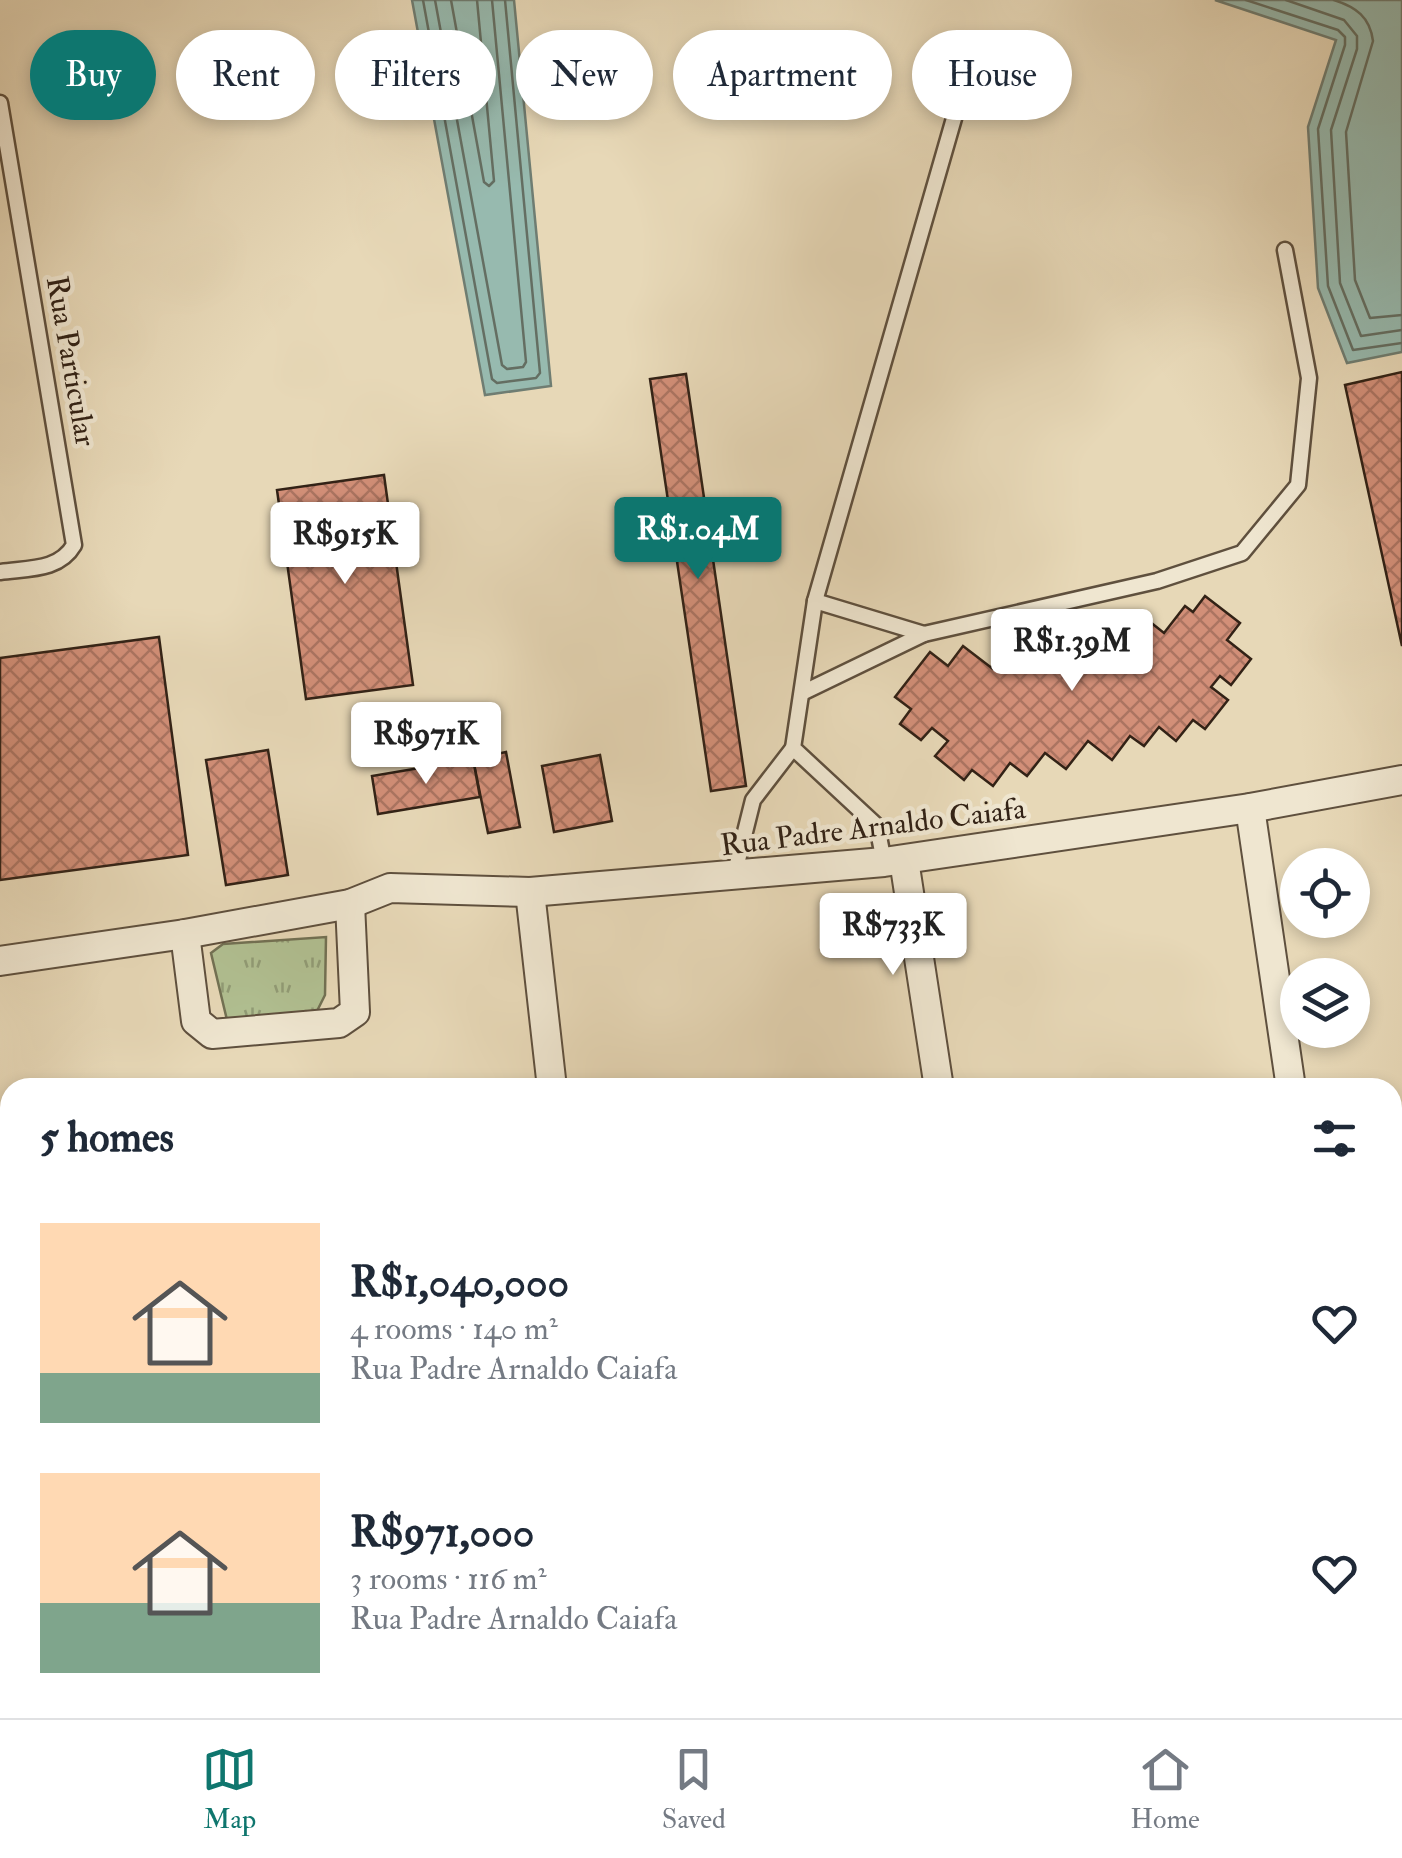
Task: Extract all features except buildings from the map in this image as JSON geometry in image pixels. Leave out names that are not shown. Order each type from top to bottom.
[{"type":"street","name":"Rua Padre Arnaldo Caiafa","points":[[0,961],[185,934],[350,904],[390,888],[530,892],[733,878],[894,861],[1250,808],[1402,780]]},
{"type":"street","points":[[1250,808],[1290,1078]]},
{"type":"street","points":[[894,861],[937,1078]]},
{"type":"street","points":[[530,892],[551,1078]]},
{"type":"street","points":[[185,934],[196,1021],[212,1034],[339,1023],[355,1012],[350,904]]},
{"type":"lane","name":"Rua Particular","points":[[0,103],[74,545],[57,564],[0,572]]},
{"type":"lane","points":[[733,878],[753,800],[794,748],[815,600],[953,120]]},
{"type":"lane","points":[[802,693],[924,634],[1157,581],[1242,552],[1298,484],[1308,378],[1285,250]]},
{"type":"lane","points":[[815,600],[924,634]]},
{"type":"lane","points":[[794,748],[876,826],[894,861]]},
{"type":"green space","points":[[326,937],[325,995],[316,1013],[227,1020],[211,953],[223,944]]},
{"type":"water","points":[[412,0],[514,0],[516,120],[526,120],[551,386],[485,395],[434,120],[496,120],[496,30],[418,30]]},
{"type":"water","points":[[1215,0],[1402,0],[1402,352],[1347,363],[1318,288],[1308,127],[1336,40]]}]
